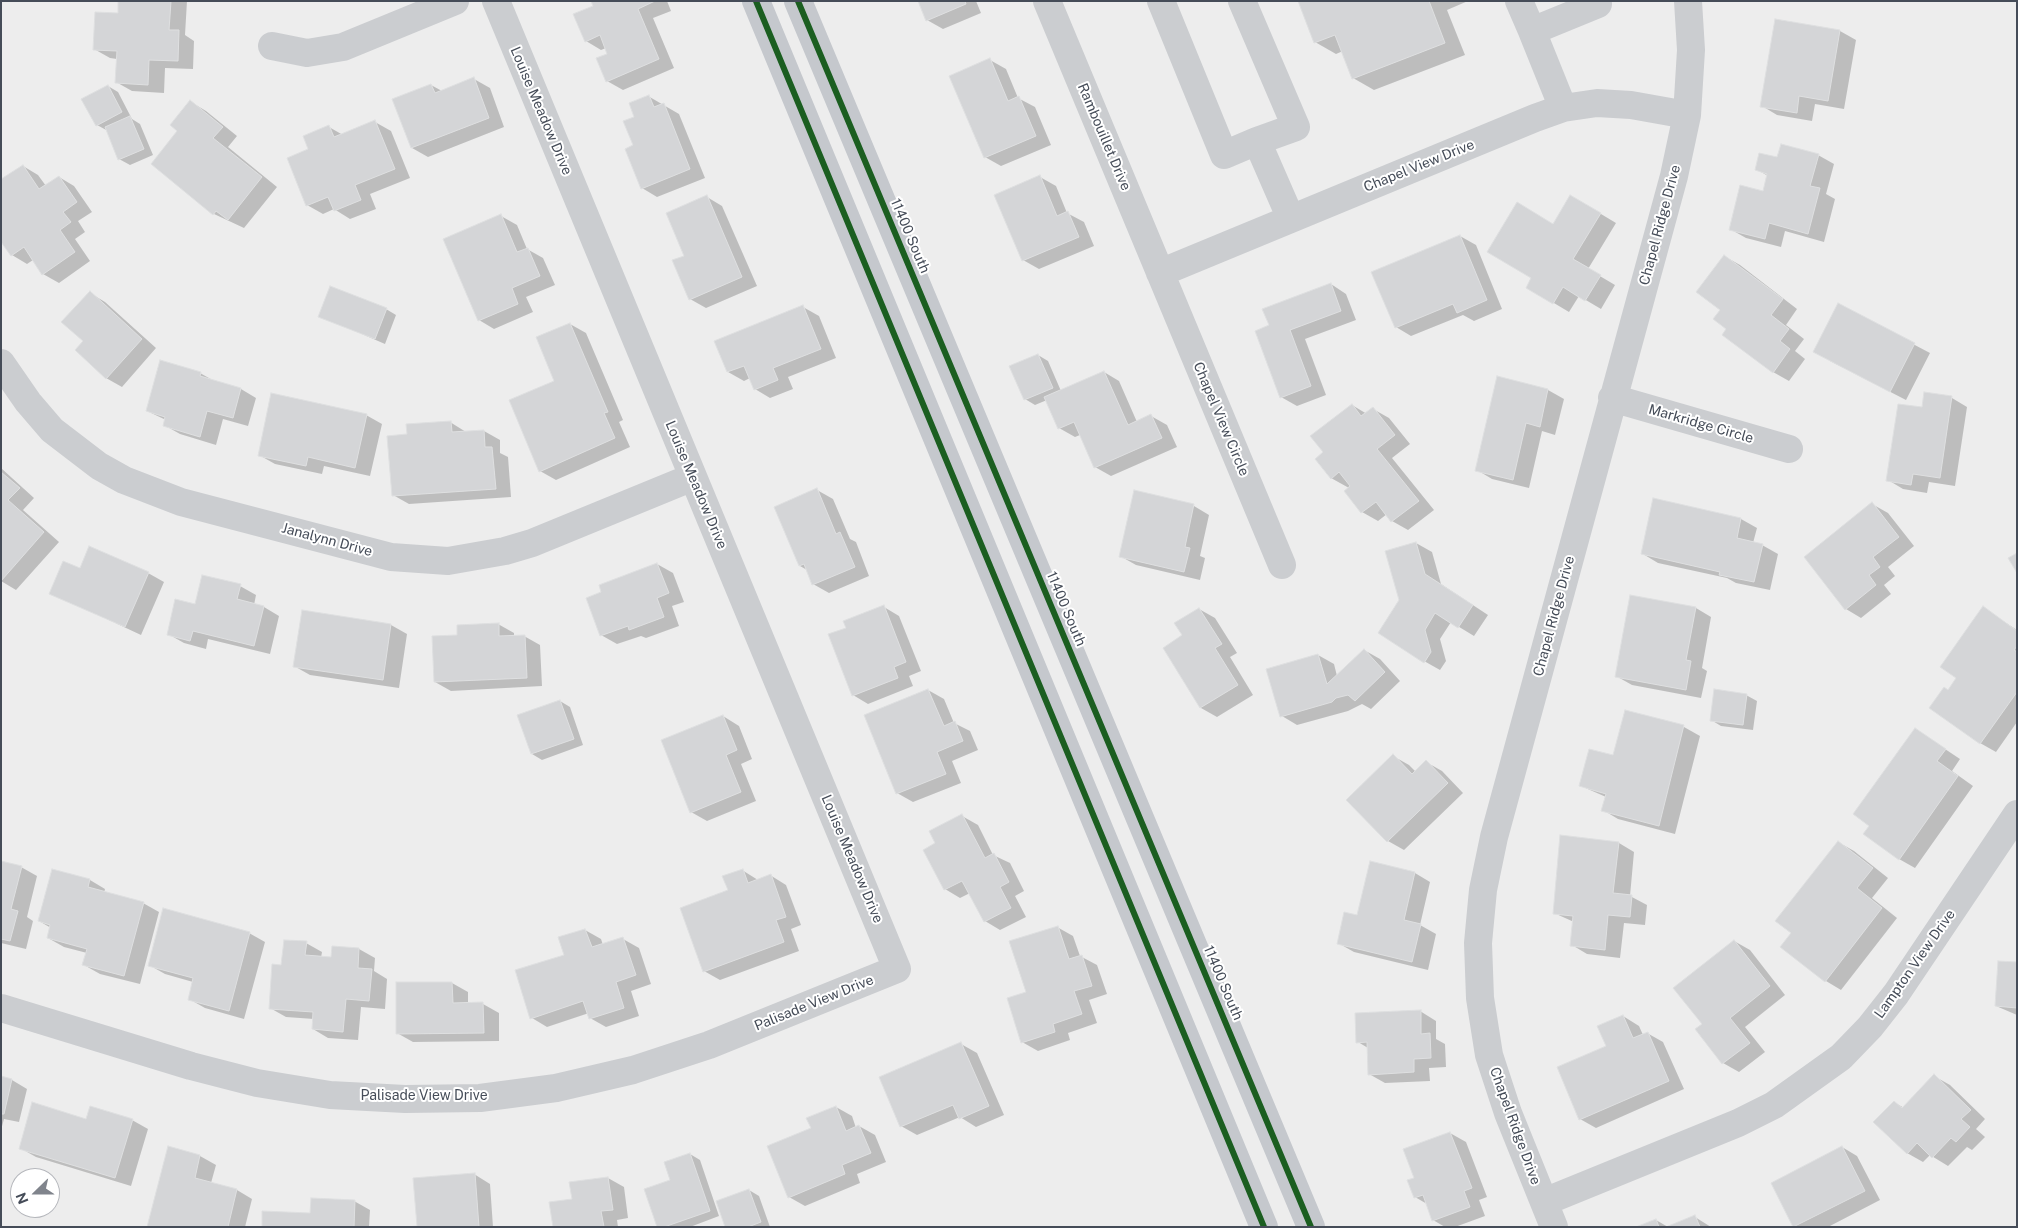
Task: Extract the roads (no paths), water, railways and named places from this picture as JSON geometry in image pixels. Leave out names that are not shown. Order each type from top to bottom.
[{"type":"main road","points":[[756,1],[1264,1227]]},
{"type":"main road","name":"11400 South","points":[[798,1],[1311,1227]]},
{"type":"street","points":[[272,46],[307,53],[343,47],[455,1]]},
{"type":"street","name":"Louise Meadow Drive","points":[[496,1],[897,969]]},
{"type":"street","name":"Rambouillet Drive","points":[[1047,1],[1160,273]]},
{"type":"street","points":[[1161,1],[1224,155],[1296,127],[1242,1]]},
{"type":"street","points":[[1520,1],[1563,108]]},
{"type":"street","points":[[1532,31],[1598,4],[1597,1]]},
{"type":"street","name":"Chapel Ridge Drive","points":[[1554,1227],[1508,1113],[1489,1056],[1480,998],[1479,934],[1483,890],[1494,837],[1674,176],[1687,115],[1692,50],[1688,1]]},
{"type":"street","name":"Chapel View Drive","points":[[1160,273],[1563,108],[1597,103],[1631,105],[1687,115]]},
{"type":"street","points":[[1257,141],[1291,219]]},
{"type":"street","name":"Chapel View Circle","points":[[1160,273],[1282,565]]},
{"type":"street","name":"Janalynn Drive","points":[[1,363],[28,402],[52,430],[100,466],[124,480],[181,502],[391,557],[448,561],[505,552],[532,543],[693,477]]},
{"type":"street","name":"Markridge Circle","points":[[1612,398],[1789,448]]},
{"type":"street","name":"Lampton View Drive","points":[[1544,1202],[1738,1124],[1774,1105],[1841,1057],[1870,1027],[1896,994],[2014,825]]},
{"type":"street","name":"Palisade View Drive","points":[[1,1008],[191,1066],[257,1083],[330,1095],[405,1099],[480,1098],[556,1088],[633,1070],[709,1045],[897,969]]}]
